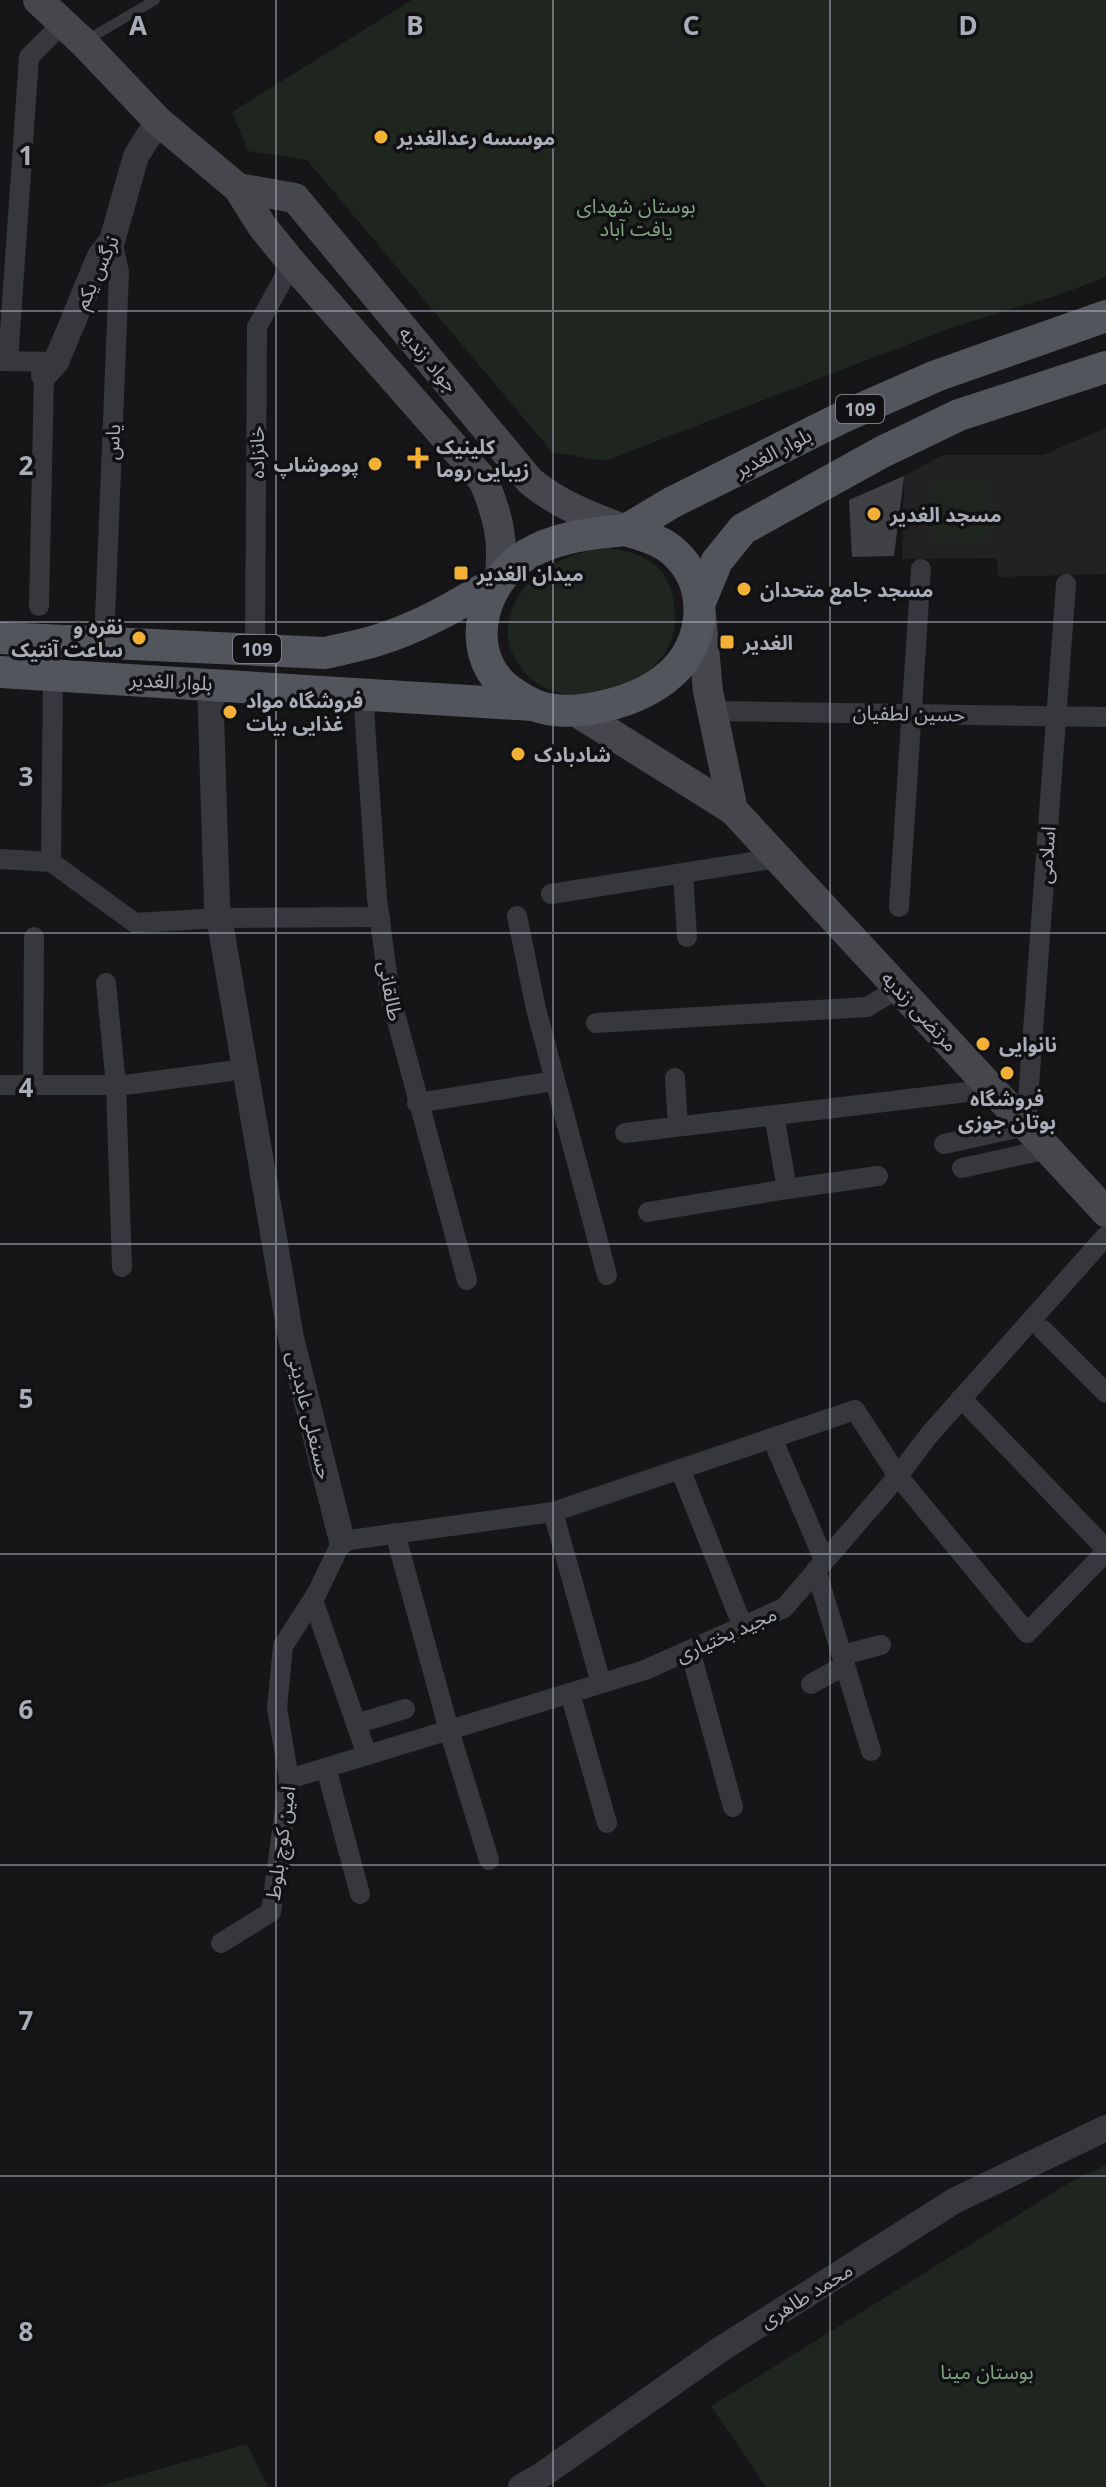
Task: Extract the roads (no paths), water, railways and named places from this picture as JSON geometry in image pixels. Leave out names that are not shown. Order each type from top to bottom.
[{"type":"main road","name":"جواد زندیه","points":[[38,0],[158,121],[238,188],[262,226],[292,263],[483,480],[495,506],[501,530],[503,557],[499,580]]},
{"type":"main road","name":"جواد زندیه","points":[[238,188],[295,198],[530,481],[571,509],[626,530]]},
{"type":"main road","name":"بلوار الغدیر","points":[[626,530],[671,503],[845,416],[936,376],[1106,316]]},
{"type":"main road","name":"109","points":[[700,602],[717,561],[743,529],[882,452],[959,415],[1106,367]]},
{"type":"main road","points":[[773,452],[800,497]]},
{"type":"main road","points":[[700,602],[693,643],[672,673],[635,697],[605,706],[575,711],[534,705],[503,685],[484,652],[481,624],[486,604],[499,580],[525,556],[553,543],[589,534],[626,530],[659,542],[675,552],[691,574],[700,602],[712,711],[733,810]]},
{"type":"main road","name":"بلوار الغدیر","points":[[0,638],[325,653],[376,641],[421,624],[499,580]]},
{"type":"main road","name":"بلوار الغدیر","points":[[0,672],[534,705]]},
{"type":"main road","name":"مرتضی زندیه","points":[[575,711],[733,810],[1106,1212]]},
{"type":"street","points":[[39,606],[50,368],[4,361],[29,57],[73,33]]},
{"type":"street","name":"نرگس یکم","points":[[50,368],[100,256],[112,241],[136,156],[158,121]]},
{"type":"street","name":"یاس","points":[[104,643],[119,272],[112,241]]},
{"type":"street","name":"خانزاده","points":[[255,649],[257,327],[292,263]]},
{"type":"street","points":[[899,907],[921,569]]},
{"type":"street","name":"اسلامی","points":[[1026,1126],[1066,584]]},
{"type":"street","points":[[51,862],[53,674]]},
{"type":"street","name":"حسنعلی عابدینی","points":[[210,683],[219,918],[291,1338],[342,1541]]},
{"type":"street","name":"طالقانی","points":[[363,694],[380,917],[390,995],[467,1280]]},
{"type":"street","name":"حسین لطفیان","points":[[712,711],[1106,717]]},
{"type":"street","points":[[551,894],[778,858]]},
{"type":"street","points":[[0,859],[51,862],[135,923],[219,918],[380,917]]},
{"type":"street","points":[[683,874],[687,937]]},
{"type":"street","points":[[517,916],[554,1081],[607,1275]]},
{"type":"street","points":[[33,1085],[34,937]]},
{"type":"street","points":[[106,983],[116,1085],[122,1267]]},
{"type":"street","points":[[596,1023],[867,1007],[899,988]]},
{"type":"street","points":[[0,1085],[116,1085],[245,1069]]},
{"type":"street","points":[[675,1078],[678,1126]]},
{"type":"street","points":[[417,1103],[554,1081]]},
{"type":"street","points":[[625,1133],[992,1089]]},
{"type":"street","points":[[774,1115],[787,1189]]},
{"type":"street","points":[[944,1144],[1026,1126]]},
{"type":"street","points":[[962,1168],[1048,1149]]},
{"type":"street","points":[[648,1212],[878,1176]]},
{"type":"street","name":"مجید بختیاری","points":[[289,1779],[645,1670],[784,1608],[961,1398],[1106,1236]]},
{"type":"street","points":[[1043,1330],[1106,1393]]},
{"type":"street","points":[[342,1541],[553,1512],[855,1410],[898,1476],[1027,1633],[1106,1550],[961,1398]]},
{"type":"street","points":[[772,1438],[820,1565],[871,1751]]},
{"type":"street","points":[[680,1469],[743,1627]]},
{"type":"street","points":[[553,1512],[601,1683]]},
{"type":"street","points":[[395,1533],[449,1730],[489,1860]]},
{"type":"street","name":"امین کوچ بلوط","points":[[221,1943],[271,1912],[289,1779],[277,1708],[283,1646],[313,1600],[342,1541]]},
{"type":"street","points":[[313,1600],[367,1755]]},
{"type":"street","points":[[811,1684],[844,1660],[881,1645]]},
{"type":"street","points":[[690,1650],[733,1807]]},
{"type":"street","points":[[570,1693],[607,1823]]},
{"type":"street","points":[[356,1724],[405,1709]]},
{"type":"street","points":[[326,1768],[360,1894]]},
{"type":"street","name":"محمد طاهری","points":[[521,2487],[721,2349],[954,2201],[1106,2128]]},
{"type":"lane","points":[[73,33],[155,0]]},
{"type":"place","name":"موسسه رعدالغدیر","points":[[381,137]]},
{"type":"place","name":"کلینیک زیبایی روما","points":[[418,458]]},
{"type":"place","name":"پوموشاپ","points":[[375,464]]},
{"type":"place","name":"مسجد الغدیر","points":[[874,514]]},
{"type":"place","name":"میدان الغدیر","points":[[461,573]]},
{"type":"place","name":"مسجد جامع متحدان","points":[[744,589]]},
{"type":"place","name":"نقره و ساعت آنتیک","points":[[139,638]]},
{"type":"place","name":"الغدیر","points":[[727,642]]},
{"type":"place","name":"فروشگاه مواد غذایی بیات","points":[[230,712]]},
{"type":"place","name":"شادبادک","points":[[518,754]]},
{"type":"place","name":"نانوایی","points":[[983,1044]]},
{"type":"place","name":"فروشگاه بوتان جوزی","points":[[1007,1073]]},
{"type":"park label","name":"بوستان شهدای یافت آباد","points":[[636,216]]},
{"type":"park label","name":"بوستان مینا","points":[[987,2371]]}]
